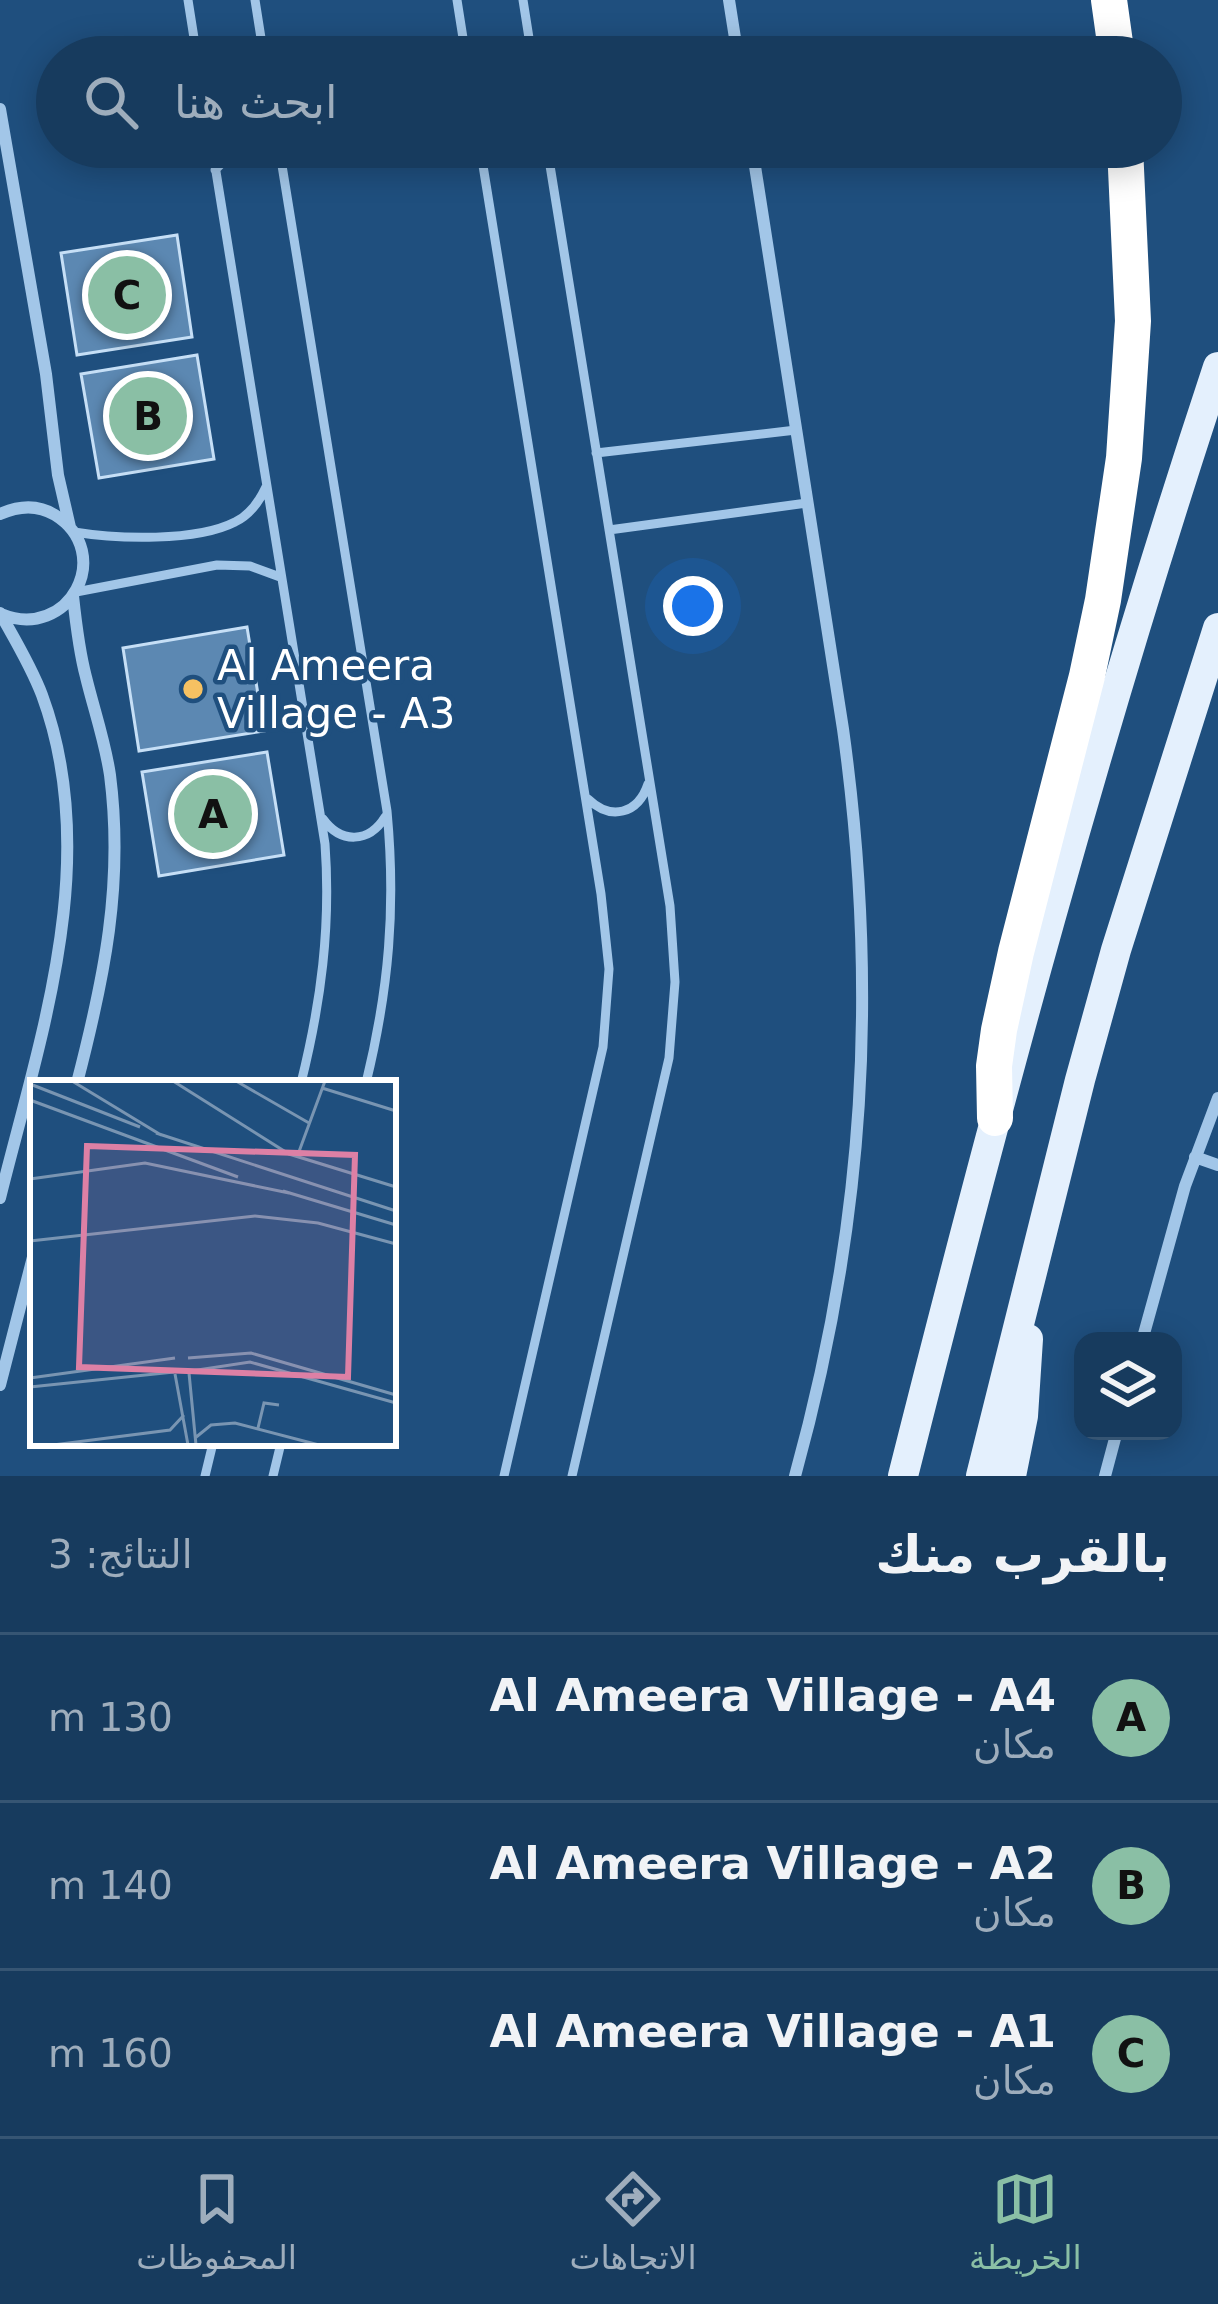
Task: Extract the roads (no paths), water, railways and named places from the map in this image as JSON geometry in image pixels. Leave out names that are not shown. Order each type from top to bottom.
[{"type":"highway","points":[[1108,0],[1114,36]]},
{"type":"highway","points":[[995,1118],[999,1030],[1087,676],[1115,526],[1130,390],[1126,168]]},
{"type":"main road","points":[[903,1476],[995,1118],[1116,689],[1218,367]]},
{"type":"main road","points":[[981,1476],[1116,950],[1218,628]]},
{"type":"main road","points":[[1012,1476],[1026,1388],[1025,1298]]},
{"type":"street","points":[[729,0],[735,36]]},
{"type":"street","points":[[0,109],[43,356],[58,475],[81,547],[83,562],[74,594],[80,656],[110,772],[114,897],[101,991],[78,1080]]},
{"type":"street","points":[[755,168],[853,798],[863,936],[861,1098],[850,1214],[826,1351],[795,1476]]},
{"type":"street","points":[[0,514],[32,507],[59,518],[72,530]]},
{"type":"street","points":[[0,613],[40,619],[64,607],[74,594]]},
{"type":"street","points":[[0,613],[33,674],[49,718],[66,852],[66,896],[53,983],[0,1198]]},
{"type":"street","points":[[1145,1332],[1195,1157],[1218,1098]]},
{"type":"street","points":[[1195,1157],[1218,1165]]},
{"type":"street","points":[[0,1385],[30,1268]]},
{"type":"street","points":[[1105,1476],[1115,1440]]},
{"type":"lane","points":[[188,0],[194,36]]},
{"type":"lane","points":[[254,0],[260,36]]},
{"type":"lane","points":[[457,0],[463,36]]},
{"type":"lane","points":[[523,0],[529,36]]},
{"type":"lane","points":[[282,168],[388,811],[391,948],[367,1080]]},
{"type":"lane","points":[[483,168],[606,932],[608,1008],[504,1476]]},
{"type":"lane","points":[[550,168],[674,944],[669,1058],[572,1476]]},
{"type":"lane","points":[[215,170],[328,879],[321,994],[302,1080]]},
{"type":"lane","points":[[596,453],[796,430]]},
{"type":"lane","points":[[72,530],[145,537],[226,526],[254,508],[266,487]]},
{"type":"lane","points":[[609,530],[808,503]]},
{"type":"lane","points":[[74,594],[217,566],[250,566],[280,578]]},
{"type":"lane","points":[[585,795],[599,809],[619,812],[638,804],[649,777]]},
{"type":"lane","points":[[321,814],[334,832],[356,839],[376,830],[388,811]]},
{"type":"lane","points":[[206,1476],[212,1446]]},
{"type":"lane","points":[[273,1476],[279,1446]]},
{"type":"place","name":"Al Ameera Village - A1","points":[[127,295]]},
{"type":"place","name":"Al Ameera Village - A2","points":[[148,416]]},
{"type":"place","name":"Al Ameera Village - A3","points":[[193,689]]},
{"type":"place","name":"Al Ameera Village - A4","points":[[213,814]]}]
